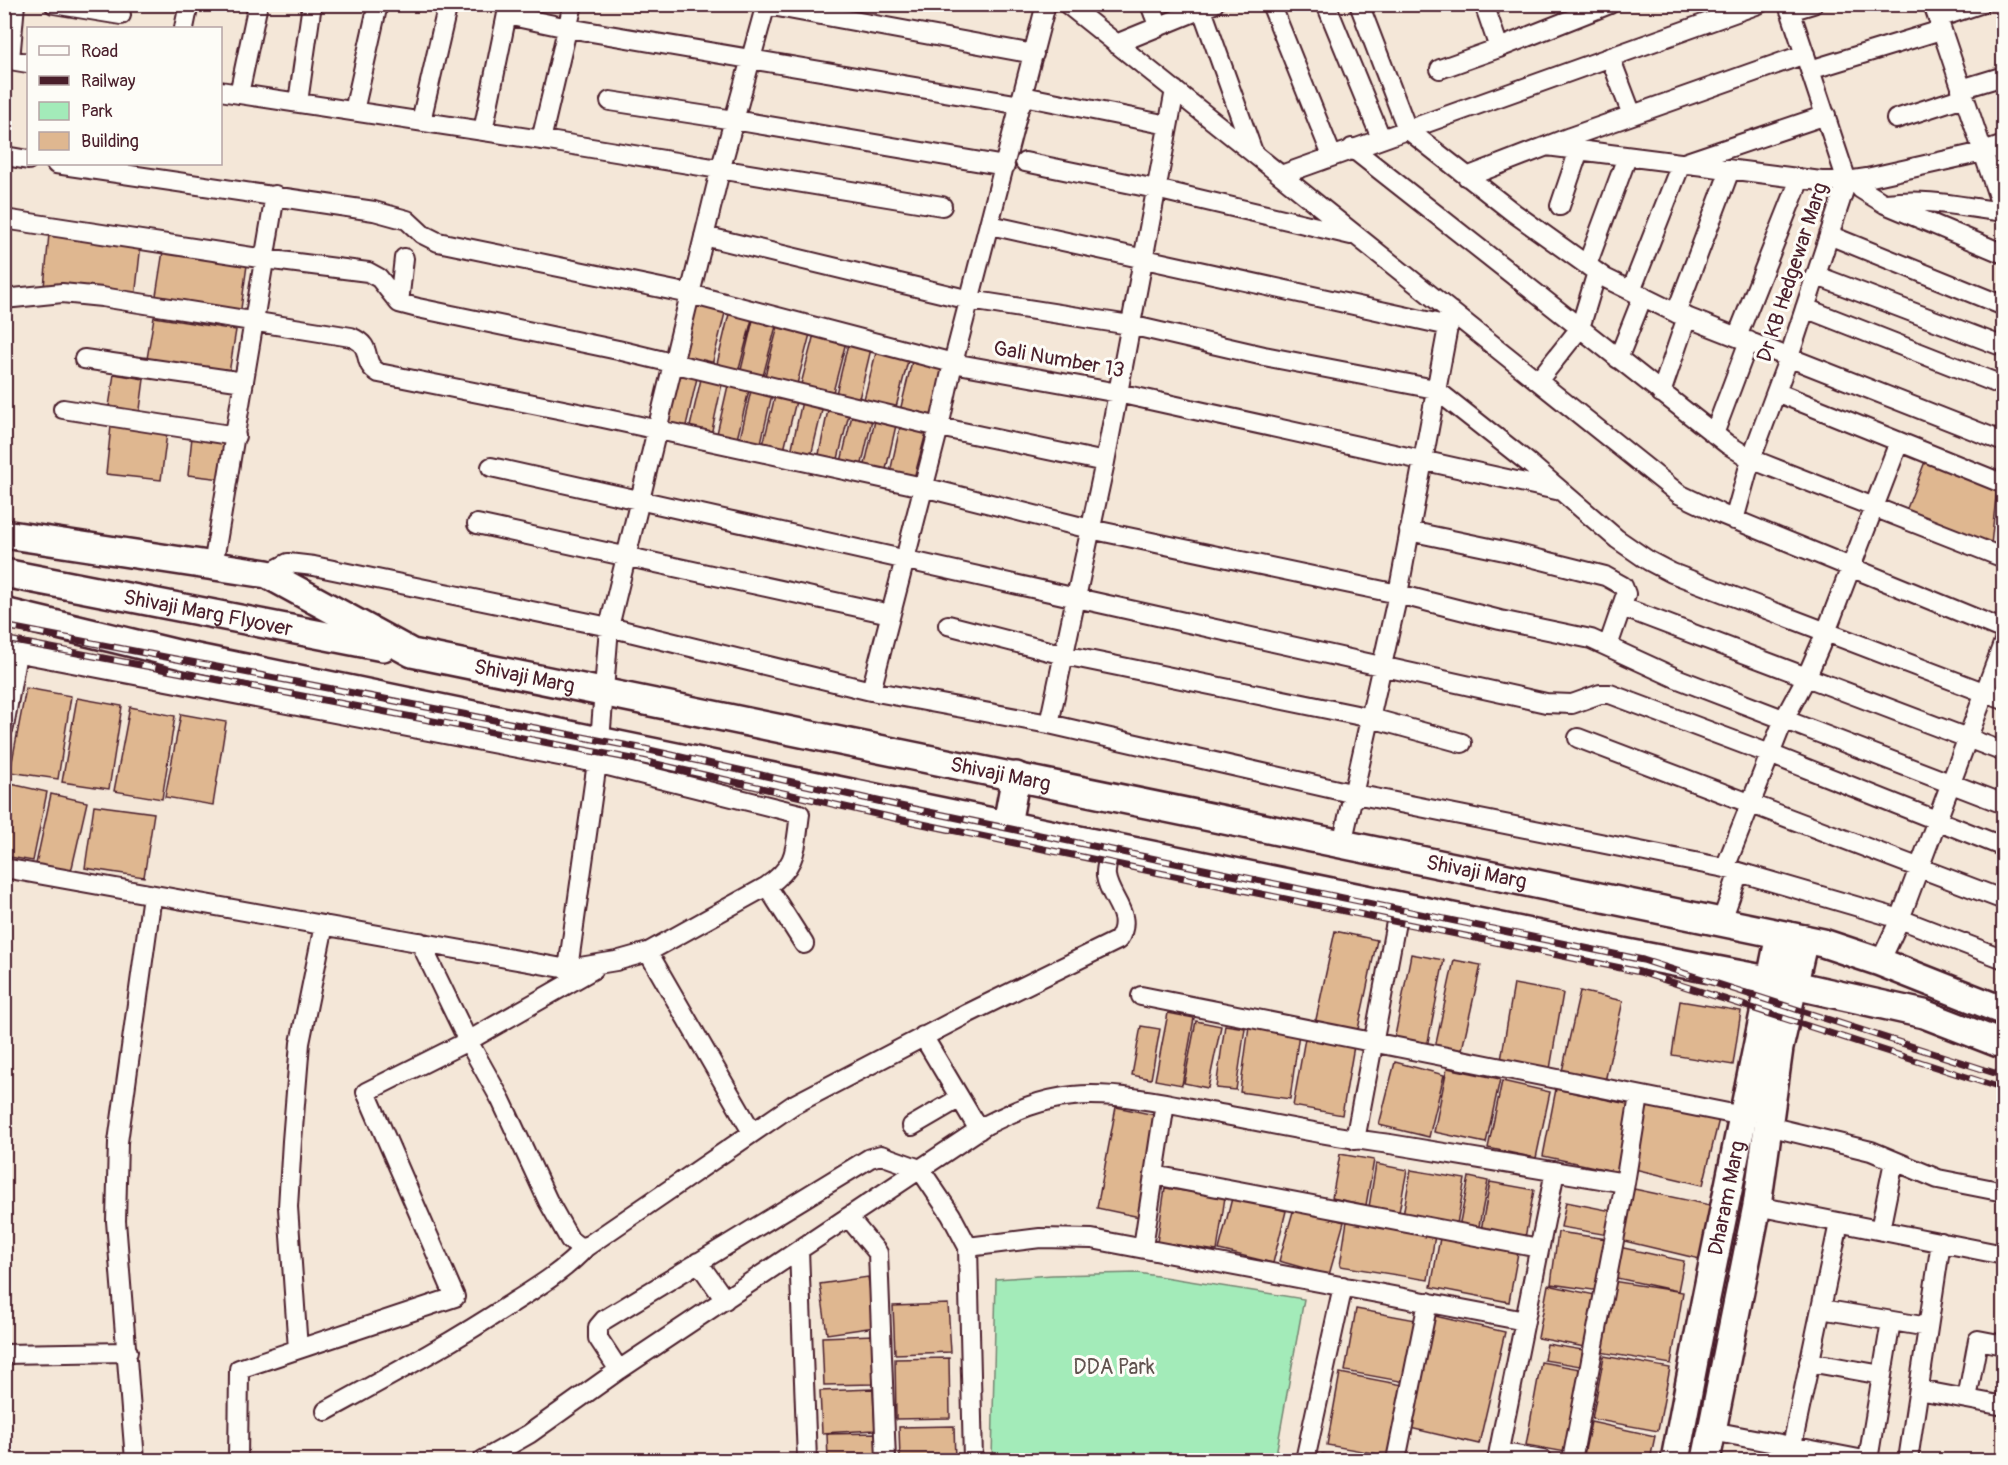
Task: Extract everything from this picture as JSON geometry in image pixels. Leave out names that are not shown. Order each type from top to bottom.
[{"type":"main road","name":"Shivaji Marg","points":[[4,534],[267,574],[412,653],[1823,943],[1881,962],[2004,1011]]},
{"type":"main road","name":"Shivaji Marg Flyover","points":[[4,573],[412,653]]},
{"type":"main road","points":[[4,612],[598,752],[790,780],[1783,983],[1924,1014],[2004,1045]]},
{"type":"main road","points":[[1008,824],[1016,776]]},
{"type":"main road","name":"Dharam Marg","points":[[1675,1461],[1743,1116],[1783,983],[1792,937]]},
{"type":"main road","name":"Dharam Marg","points":[[1706,1461],[1757,1206],[1779,1048],[1783,983]]},
{"type":"street","points":[[15,4],[7,60],[27,63]]},
{"type":"street","points":[[54,4],[121,16]]},
{"type":"street","points":[[184,27],[189,4]]},
{"type":"street","points":[[239,94],[258,4]]},
{"type":"street","points":[[298,102],[312,4]]},
{"type":"street","points":[[354,111],[378,4]]},
{"type":"street","points":[[421,121],[448,4]]},
{"type":"street","points":[[541,140],[573,4]]},
{"type":"street","points":[[762,4],[1034,54]]},
{"type":"street","points":[[871,691],[1046,4]]},
{"type":"street","points":[[1067,4],[1357,236],[1450,319],[1538,381],[1679,494],[1734,520],[2004,630]]},
{"type":"street","points":[[1150,4],[1158,26]]},
{"type":"street","points":[[1271,4],[1332,156]]},
{"type":"street","points":[[1326,4],[1381,138]]},
{"type":"street","points":[[1359,4],[1407,129],[1514,213],[1592,268],[1682,315],[2004,442]]},
{"type":"street","points":[[1484,4],[1499,48]]},
{"type":"street","points":[[1440,69],[1610,4]]},
{"type":"street","points":[[1281,175],[1759,4]]},
{"type":"street","points":[[1789,8],[1813,4]]},
{"type":"street","points":[[1467,177],[1632,115],[1808,62],[1980,4]]},
{"type":"street","points":[[568,969],[598,752],[609,627],[720,171],[766,5]]},
{"type":"street","points":[[1116,44],[1205,6],[1254,154]]},
{"type":"street","name":"Dr KB Hedgewar Marg","points":[[1734,520],[1751,459],[1850,181],[1789,8]]},
{"type":"street","points":[[483,131],[508,10],[568,28],[1168,125]]},
{"type":"street","points":[[1885,204],[1935,201],[2003,213],[1937,18]]},
{"type":"street","points":[[1610,57],[1632,115]]},
{"type":"street","points":[[1896,120],[2004,75]]},
{"type":"street","points":[[1049,724],[1105,462],[1174,90]]},
{"type":"street","points":[[222,91],[541,140],[942,206]]},
{"type":"street","points":[[610,101],[1005,166]]},
{"type":"street","points":[[1680,164],[1826,115]]},
{"type":"street","points":[[1547,146],[1800,179],[1850,181],[1983,152],[2004,145]]},
{"type":"street","points":[[1352,148],[1661,393],[1751,459],[2004,558]]},
{"type":"street","points":[[1560,206],[1579,150]]},
{"type":"street","points":[[1538,381],[1580,328],[1592,268],[1627,157]]},
{"type":"street","points":[[1025,162],[1156,189],[1357,236]]},
{"type":"street","points":[[1618,358],[1680,164]]},
{"type":"street","name":"Gali Number 13","points":[[63,165],[365,209],[407,220],[422,234],[438,242],[690,294],[953,363],[1118,393],[1561,491]]},
{"type":"street","points":[[1661,393],[1682,315],[1730,170]]},
{"type":"street","points":[[1714,434],[1743,339],[1800,179]]},
{"type":"street","points":[[1850,181],[1885,204],[2004,254]]},
{"type":"street","points":[[213,566],[275,195]]},
{"type":"street","points":[[4,219],[265,259],[368,272],[379,278],[399,303],[672,363],[939,427],[1105,462]]},
{"type":"street","points":[[990,225],[1143,259],[1450,319]]},
{"type":"street","points":[[1829,235],[2004,306]]},
{"type":"street","points":[[704,236],[970,300],[1130,325],[1264,356],[1435,389],[1467,413],[1617,539],[1649,561],[1672,573],[2004,700]]},
{"type":"street","points":[[399,303],[404,258]]},
{"type":"street","points":[[1815,275],[2004,346]]},
{"type":"street","points":[[4,299],[62,293],[102,297],[351,337],[364,345],[367,362],[372,369],[380,373],[461,388],[923,487],[1090,529],[1398,594],[1500,620],[1591,639],[1676,678],[2004,804]]},
{"type":"street","points":[[1805,308],[2004,386]]},
{"type":"street","points":[[1342,844],[1398,594],[1450,319]]},
{"type":"street","points":[[84,359],[244,382]]},
{"type":"street","points":[[1776,392],[2004,484]]},
{"type":"street","points":[[63,409],[236,436]]},
{"type":"street","points":[[1721,923],[1732,870],[1751,802],[1784,719],[1806,678],[1826,632],[1899,442]]},
{"type":"street","points":[[491,467],[1546,703],[1572,704],[1600,694],[1610,694],[1770,754],[2004,847]]},
{"type":"street","points":[[477,524],[890,614]]},
{"type":"street","points":[[1409,531],[1514,553],[1605,576],[1623,586],[1626,594],[1608,646]]},
{"type":"street","points":[[267,574],[288,563],[314,566],[609,627],[871,691],[1049,724],[1354,794],[1732,870],[1900,919],[2004,959]]},
{"type":"street","points":[[1622,607],[2004,752]]},
{"type":"street","points":[[948,625],[1064,655],[1371,718],[1462,743]]},
{"type":"street","points":[[1881,962],[1900,919],[2004,642]]},
{"type":"street","points":[[4,727],[11,652],[598,752],[800,814],[794,858],[779,878],[648,952],[606,963],[568,969],[4,868]]},
{"type":"street","points":[[1578,738],[2004,900]]},
{"type":"street","points":[[787,810],[790,780]]},
{"type":"street","points":[[326,1412],[474,1328],[562,1270],[586,1247],[793,1105],[923,1036],[1119,940],[1124,932],[1124,918],[1106,876],[1112,847]]},
{"type":"street","points":[[767,886],[804,944]]},
{"type":"street","points":[[135,1461],[116,1221],[118,1142],[152,895]]},
{"type":"street","points":[[1355,1140],[1398,906]]},
{"type":"street","points":[[298,1349],[288,1207],[292,1141],[300,1043],[324,925]]},
{"type":"street","points":[[420,942],[468,1041],[501,1100],[548,1201],[570,1240],[578,1246],[586,1247]]},
{"type":"street","points":[[648,952],[752,1132]]},
{"type":"street","points":[[238,1461],[239,1369],[455,1297],[366,1092],[468,1041],[606,963]]},
{"type":"street","points":[[1141,996],[1743,1116]]},
{"type":"street","points":[[923,1036],[979,1130]]},
{"type":"street","points":[[483,1461],[504,1455],[529,1434],[619,1370],[979,1130],[1025,1106],[1073,1096],[1114,1097],[1165,1103],[1355,1140],[1624,1183]]},
{"type":"street","points":[[1572,1461],[1639,1096]]},
{"type":"street","points":[[912,1126],[960,1098]]},
{"type":"street","points":[[1143,1247],[1165,1103]]},
{"type":"street","points":[[1768,1126],[1871,1151],[1938,1179],[2004,1192]]},
{"type":"street","points":[[619,1370],[598,1338],[598,1327],[604,1320],[870,1158],[881,1155],[920,1169],[951,1215],[968,1247],[973,1461]]},
{"type":"street","points":[[1880,1230],[1894,1161]]},
{"type":"street","points":[[1543,1461],[1498,1456],[1555,1171]]},
{"type":"street","points":[[1154,1175],[1539,1248]]},
{"type":"street","points":[[1757,1206],[2004,1255]]},
{"type":"street","points":[[848,1217],[878,1253],[885,1461]]},
{"type":"street","points":[[1788,1451],[1839,1223]]},
{"type":"street","points":[[968,1247],[1040,1238],[1092,1239],[1525,1321]]},
{"type":"street","points":[[1908,1461],[1941,1242]]},
{"type":"street","points":[[799,1250],[807,1461]]},
{"type":"street","points":[[698,1263],[724,1300]]},
{"type":"street","points":[[1305,1461],[1343,1286]]},
{"type":"street","points":[[1396,1461],[1428,1302]]},
{"type":"street","points":[[1821,1309],[1928,1327]]},
{"type":"street","points":[[1712,1431],[1788,1451],[1866,1461],[1892,1321]]},
{"type":"street","points":[[1967,1399],[1978,1340],[2004,1345]]},
{"type":"street","points":[[4,1354],[128,1352]]},
{"type":"street","points":[[1809,1362],[1882,1375]]},
{"type":"street","points":[[1918,1390],[2004,1406]]},
{"type":"green space","name":"DDA Park","points":[[1138,1273],[1304,1299],[1275,1460],[992,1460],[996,1279]]},
{"type":"building","points":[[49,234],[141,244],[135,298],[44,287]]},
{"type":"building","points":[[163,251],[247,265],[240,316],[155,302]]},
{"type":"building","points":[[692,304],[725,313],[712,365],[678,357]]},
{"type":"building","points":[[729,314],[752,319],[738,373],[716,368]]},
{"type":"building","points":[[154,317],[236,330],[229,373],[147,359]]},
{"type":"building","points":[[753,320],[776,326],[762,380],[740,374]]},
{"type":"building","points":[[778,326],[810,334],[796,388],[764,380]]},
{"type":"building","points":[[814,334],[846,342],[832,396],[800,388]]},
{"type":"building","points":[[848,344],[871,349],[858,403],[835,398]]},
{"type":"building","points":[[877,349],[909,357],[895,411],[863,403]]},
{"type":"building","points":[[913,357],[946,365],[932,419],[900,411]]},
{"type":"building","points":[[676,373],[697,378],[685,430],[664,425]]},
{"type":"building","points":[[114,374],[144,379],[139,417],[108,413]]},
{"type":"building","points":[[701,379],[722,384],[711,435],[689,431]]},
{"type":"building","points":[[729,381],[750,386],[736,443],[716,438]]},
{"type":"building","points":[[752,386],[773,390],[760,447],[739,443]]},
{"type":"building","points":[[776,392],[797,397],[783,454],[762,449]]},
{"type":"building","points":[[802,401],[823,406],[811,456],[791,452]]},
{"type":"building","points":[[829,405],[850,410],[837,463],[818,459]]},
{"type":"building","points":[[853,411],[873,415],[861,468],[841,462]]},
{"type":"building","points":[[876,416],[897,421],[884,478],[863,473]]},
{"type":"building","points":[[901,423],[927,429],[913,482],[889,477]]},
{"type":"building","points":[[111,426],[167,433],[161,480],[106,474]]},
{"type":"building","points":[[192,437],[226,440],[222,479],[188,475]]},
{"type":"building","points":[[1926,459],[1997,487],[1991,545],[1906,511]]},
{"type":"building","points":[[26,688],[71,696],[58,779],[10,772]]},
{"type":"building","points":[[77,698],[122,706],[109,789],[62,782]]},
{"type":"building","points":[[130,707],[175,716],[162,799],[114,791]]},
{"type":"building","points":[[181,714],[226,722],[213,805],[165,797]]},
{"type":"building","points":[[11,784],[47,792],[33,861],[4,856],[4,818]]},
{"type":"building","points":[[51,794],[87,802],[71,872],[36,864]]},
{"type":"building","points":[[94,805],[154,813],[144,877],[85,868]]},
{"type":"building","points":[[1335,931],[1377,940],[1357,1034],[1315,1024]]},
{"type":"building","points":[[1411,954],[1444,960],[1427,1047],[1394,1041]]},
{"type":"building","points":[[1454,960],[1481,965],[1461,1054],[1435,1048]]},
{"type":"building","points":[[1514,984],[1563,993],[1549,1075],[1500,1066]]},
{"type":"building","points":[[1580,991],[1623,1001],[1604,1086],[1561,1076]]},
{"type":"building","points":[[1680,1001],[1741,1011],[1733,1065],[1672,1055]]},
{"type":"building","points":[[1168,1013],[1194,1018],[1182,1085],[1155,1080]]},
{"type":"building","points":[[1196,1021],[1221,1026],[1208,1088],[1184,1083]]},
{"type":"building","points":[[1225,1025],[1245,1028],[1236,1090],[1216,1088]]},
{"type":"building","points":[[1141,1026],[1160,1029],[1151,1079],[1132,1075]]},
{"type":"building","points":[[1249,1026],[1299,1033],[1290,1099],[1240,1092]]},
{"type":"building","points":[[1305,1038],[1354,1046],[1342,1115],[1293,1106]]},
{"type":"building","points":[[1395,1062],[1444,1075],[1429,1137],[1379,1125]]},
{"type":"building","points":[[1447,1068],[1500,1079],[1486,1143],[1434,1132]]},
{"type":"building","points":[[1502,1081],[1550,1092],[1536,1158],[1488,1148]]},
{"type":"building","points":[[1556,1089],[1632,1105],[1618,1172],[1543,1156]]},
{"type":"building","points":[[1645,1102],[1719,1119],[1703,1185],[1630,1168]]},
{"type":"building","points":[[1116,1107],[1160,1116],[1140,1217],[1097,1208]]},
{"type":"building","points":[[1340,1154],[1374,1160],[1366,1205],[1332,1198]]},
{"type":"building","points":[[1376,1164],[1407,1170],[1399,1212],[1369,1207]]},
{"type":"building","points":[[1411,1170],[1465,1179],[1457,1224],[1403,1215]]},
{"type":"building","points":[[1469,1177],[1488,1181],[1478,1231],[1459,1227]]},
{"type":"building","points":[[1490,1182],[1534,1190],[1525,1238],[1481,1230]]},
{"type":"building","points":[[1165,1188],[1225,1197],[1217,1251],[1157,1242]]},
{"type":"building","points":[[1634,1189],[1710,1205],[1700,1259],[1620,1240]]},
{"type":"building","points":[[1232,1198],[1286,1211],[1273,1263],[1219,1250]]},
{"type":"building","points":[[1566,1202],[1612,1211],[1608,1235],[1561,1227]]},
{"type":"building","points":[[1294,1208],[1344,1222],[1329,1275],[1279,1261]]},
{"type":"building","points":[[1347,1221],[1435,1235],[1428,1280],[1340,1266]]},
{"type":"building","points":[[1558,1232],[1607,1239],[1600,1291],[1551,1284]]},
{"type":"building","points":[[1440,1238],[1518,1253],[1509,1302],[1431,1287]]},
{"type":"building","points":[[1619,1247],[1684,1261],[1678,1291],[1612,1277]]},
{"type":"building","points":[[868,1277],[875,1327],[827,1334],[820,1284]]},
{"type":"building","points":[[1612,1281],[1683,1292],[1671,1364],[1600,1352]]},
{"type":"building","points":[[1548,1285],[1595,1295],[1585,1347],[1538,1338]]},
{"type":"building","points":[[948,1304],[951,1352],[895,1354],[893,1306]]},
{"type":"building","points":[[1356,1309],[1416,1320],[1405,1382],[1345,1371]]},
{"type":"building","points":[[1435,1316],[1505,1332],[1479,1444],[1410,1428]]},
{"type":"building","points":[[873,1335],[874,1384],[824,1385],[822,1337]]},
{"type":"building","points":[[1547,1344],[1589,1351],[1586,1367],[1544,1360]]},
{"type":"building","points":[[1604,1356],[1670,1368],[1658,1431],[1592,1419]]},
{"type":"building","points":[[949,1358],[950,1418],[896,1419],[895,1359]]},
{"type":"building","points":[[1541,1362],[1586,1370],[1571,1453],[1526,1445]]},
{"type":"building","points":[[1340,1373],[1403,1385],[1390,1456],[1327,1445]]},
{"type":"building","points":[[873,1389],[875,1430],[822,1433],[820,1391]]},
{"type":"building","points":[[1591,1422],[1655,1436],[1650,1460],[1609,1460],[1584,1455]]},
{"type":"building","points":[[954,1426],[955,1460],[900,1460],[899,1427]]},
{"type":"building","points":[[878,1433],[879,1460],[828,1460],[827,1434]]},
{"type":"building","points":[[1322,1454],[1363,1460],[1321,1460]]},
{"type":"railway","points":[[4,626],[645,749],[900,806],[1643,960],[2004,1076]]},
{"type":"railway","points":[[4,639],[643,761],[898,819],[1640,972],[2004,1089]]}]
